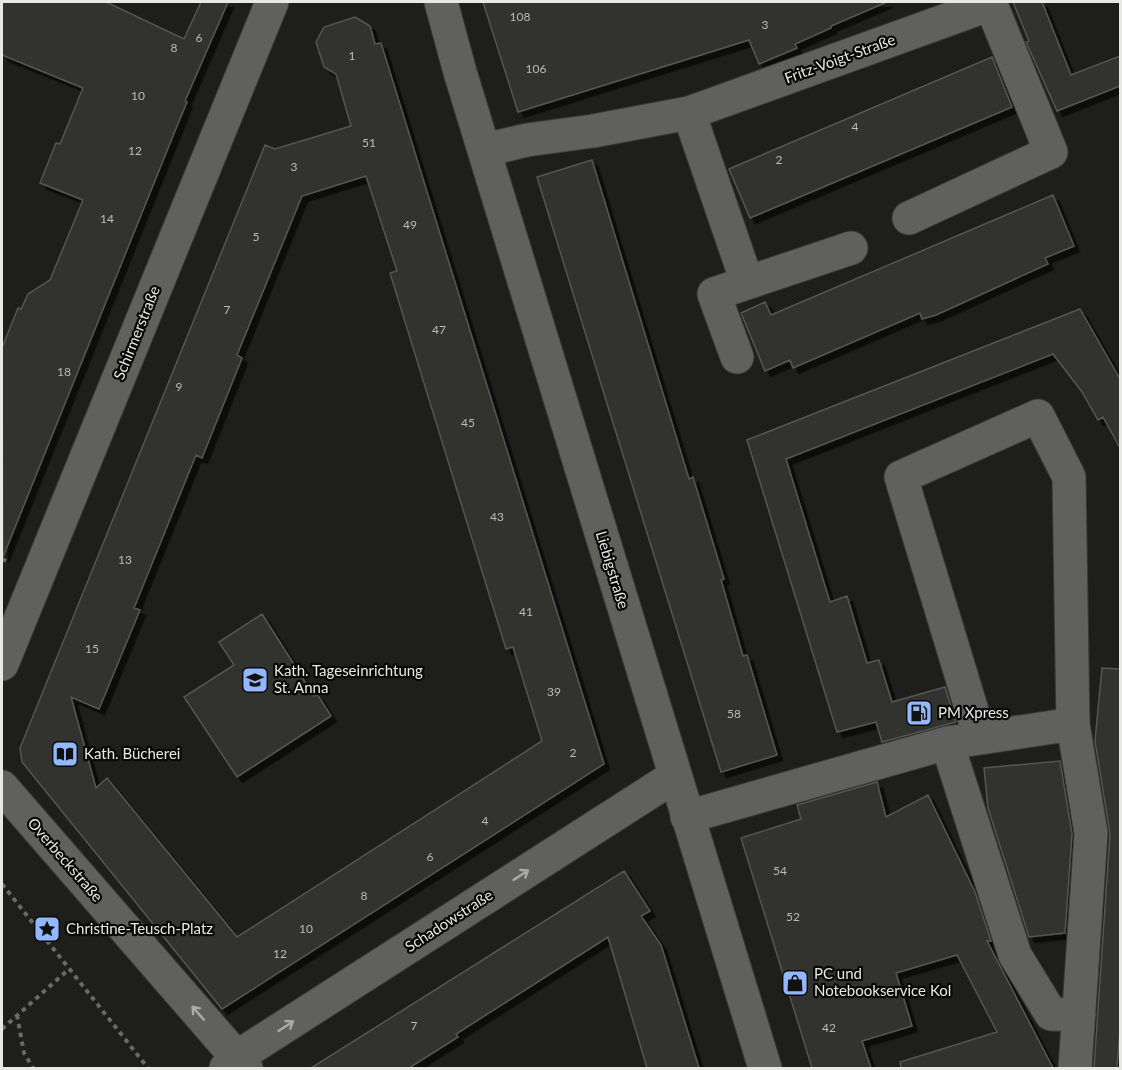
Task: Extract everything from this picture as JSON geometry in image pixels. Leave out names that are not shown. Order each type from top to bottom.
[{"type":"street","name":"Schirmerstraße","points":[[2,664],[272,2]]},
{"type":"street","name":"Liebigstraße","points":[[427,2],[460,72]]},
{"type":"street","name":"Liebigstraße","points":[[441,2],[460,72],[765,1068]]},
{"type":"street","name":"Fritz-Voigt-Straße","points":[[485,150],[527,140],[689,114],[990,3],[1051,152],[909,218]]},
{"type":"street","points":[[689,114],[747,282]]},
{"type":"street","points":[[737,357],[714,294],[851,248]]},
{"type":"street","points":[[980,737],[901,477],[1038,416],[1069,477],[1073,724],[1091,833],[1075,1068]]},
{"type":"street","points":[[687,817],[947,743],[1073,724]]},
{"type":"street","points":[[947,743],[1015,955],[1051,1014],[1079,1015]]},
{"type":"street","name":"Schadowstraße","points":[[236,1065],[675,776]]},
{"type":"street","name":"Overbeckstraße","points":[[2,787],[236,1065]]},
{"type":"path","points":[[2,884],[148,1068]]},
{"type":"path","points":[[2,1029],[69,969]]},
{"type":"path","points":[[17,1015],[24,1053],[33,1068]]},
{"type":"building","points":[[2,2],[106,2],[184,39],[201,2],[228,2],[185,101],[187,102],[3,557],[2,348],[18,308],[21,309],[28,294],[50,280],[83,200],[40,183],[56,143],[60,144],[83,88],[2,55]]},
{"type":"building","points":[[483,2],[887,2],[831,26],[795,44],[797,48],[759,64],[749,40],[518,112]]},
{"type":"building","points":[[1013,2],[1042,2],[1071,75],[1120,56],[1120,86],[1057,111],[1026,42],[1029,41]]},
{"type":"building","points":[[355,17],[370,26],[375,44],[381,43],[604,764],[222,1009],[22,762],[20,748],[265,145],[275,149],[351,126],[336,74],[324,67],[316,42],[324,27]],"holes":[[[366,176],[397,271],[390,273],[506,649],[513,647],[542,741],[237,937],[107,778],[96,788],[71,697],[99,709],[140,610],[134,608],[196,455],[202,458],[242,358],[237,355],[302,196]]]},
{"type":"building","points":[[992,57],[1012,107],[750,218],[729,169]]},
{"type":"building","points":[[592,160],[689,479],[693,477],[724,579],[721,580],[743,656],[747,655],[777,755],[721,772],[537,177]]},
{"type":"building","points":[[1053,195],[1074,246],[1045,258],[1048,264],[936,315],[922,319],[920,313],[793,368],[790,360],[765,371],[741,313],[765,302],[771,315]]},
{"type":"building","points":[[1080,309],[1120,379],[1120,448],[1103,417],[1098,420],[1082,392],[1053,354],[786,459],[830,602],[847,596],[867,663],[879,660],[892,702],[945,687],[956,722],[882,742],[876,722],[837,732],[747,440]]},
{"type":"building","name":"Kath. Tageseinrichtung St. Anna","points":[[262,614],[314,696],[317,694],[331,716],[237,777],[184,697],[234,665],[219,642]]},
{"type":"building","points":[[1102,668],[1120,669],[1120,1028],[1117,1068],[1094,1068],[1110,834],[1095,741]]},
{"type":"building","points":[[1060,761],[1072,834],[1065,933],[1029,937],[988,808],[984,768]]},
{"type":"building","points":[[877,782],[886,817],[928,795],[975,892],[991,941],[987,941],[1053,1068],[901,1068],[900,1062],[997,1032],[957,955],[896,973],[912,1026],[862,1041],[871,1068],[812,1068],[741,838],[801,819],[797,805]]},
{"type":"building","points":[[624,871],[650,911],[641,916],[661,945],[699,1068],[647,1068],[608,937],[456,1034],[458,1037],[409,1068],[311,1068]]},
{"type":"place","name":"Kath. Tageseinrichtung St. Anna","points":[[255,680]]},
{"type":"place","name":"PM Xpress","points":[[919,713]]},
{"type":"place","name":"Kath. Bücherei","points":[[65,754]]},
{"type":"place","name":"Christine-Teusch-Platz","points":[[47,929]]},
{"type":"place","name":"PC und Notebookservice Kol","points":[[795,983]]}]
